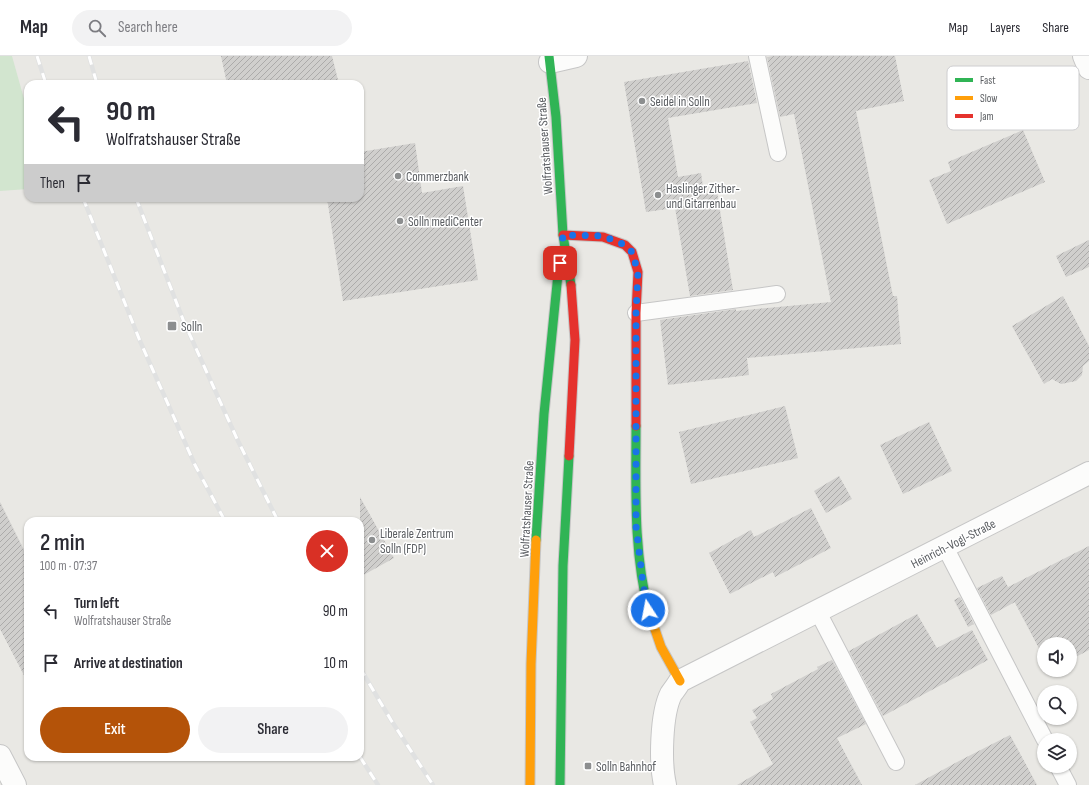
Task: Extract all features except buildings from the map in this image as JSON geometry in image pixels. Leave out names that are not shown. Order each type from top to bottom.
[{"type":"main road","name":"Wolfratshauser Straße","points":[[549,59],[556,117],[563,235],[571,288],[575,340],[563,566],[560,785]]},
{"type":"main road","name":"Wolfratshauser Straße","points":[[530,785],[531,664],[539,483],[550,352],[563,235]]},
{"type":"main road","points":[[563,235],[603,236],[625,245],[632,252],[638,272],[636,313],[636,526],[648,610],[654,630],[668,661],[680,681]]},
{"type":"street","points":[[549,59],[576,56]]},
{"type":"street","points":[[1084,56],[1089,68]]},
{"type":"street","name":"Heinrich-Vogl-Straße","points":[[680,681],[1089,473]]},
{"type":"street","points":[[665,785],[663,778],[662,748],[666,712],[671,695],[680,681]]},
{"type":"street","points":[[0,756],[15,785]]},
{"type":"lane","points":[[757,56],[778,153]]},
{"type":"lane","points":[[636,313],[777,294]]},
{"type":"lane","points":[[945,547],[1041,733]]},
{"type":"lane","points":[[818,612],[896,762]]},
{"type":"lane","points":[[1062,773],[1068,785]]},
{"type":"green space","points":[[0,56],[12,56],[24,99],[24,189],[0,191]]},
{"type":"railway","points":[[37,56],[45,80]]},
{"type":"railway","points":[[89,56],[96,80]]},
{"type":"railway","points":[[85,202],[140,341],[195,465],[223,517]]},
{"type":"railway","points":[[138,202],[184,322],[238,441],[276,517]]},
{"type":"railway","points":[[364,675],[433,785]]},
{"type":"railway","points":[[363,761],[378,785]]},
{"type":"traffic: fast","points":[[549,56],[556,117],[563,235],[571,285]]},
{"type":"traffic: fast","points":[[536,540],[544,414],[559,264]]},
{"type":"traffic: fast","points":[[636,426],[636,520],[640,566],[649,612]]},
{"type":"traffic: fast","points":[[560,785],[563,566],[569,456]]},
{"type":"traffic: slow","points":[[530,785],[531,664],[536,540]]},
{"type":"traffic: slow","points":[[649,612],[661,647],[680,681]]},
{"type":"traffic: jam","points":[[563,235],[603,237],[625,245],[632,252],[638,272],[636,313],[636,426]]},
{"type":"traffic: jam","points":[[569,456],[575,340],[571,285]]},
{"type":"place","name":"Seidel in Solln","points":[[642,101]]},
{"type":"place","name":"Commerzbank","points":[[398,176]]},
{"type":"place","name":"Haslinger Zither- und Gitarrenbau","points":[[658,195]]},
{"type":"place","name":"Solln mediCenter","points":[[400,221]]},
{"type":"place","name":"Solln","points":[[172,326]]},
{"type":"place","name":"Liberale Zentrum Solln (FDP)","points":[[372,540]]},
{"type":"place","name":"Solln Bahnhof","points":[[588,766]]},
{"type":"route","points":[[560,263],[563,235],[603,236],[625,245],[632,252],[638,272],[636,313],[636,526],[643,584],[648,610]]}]
